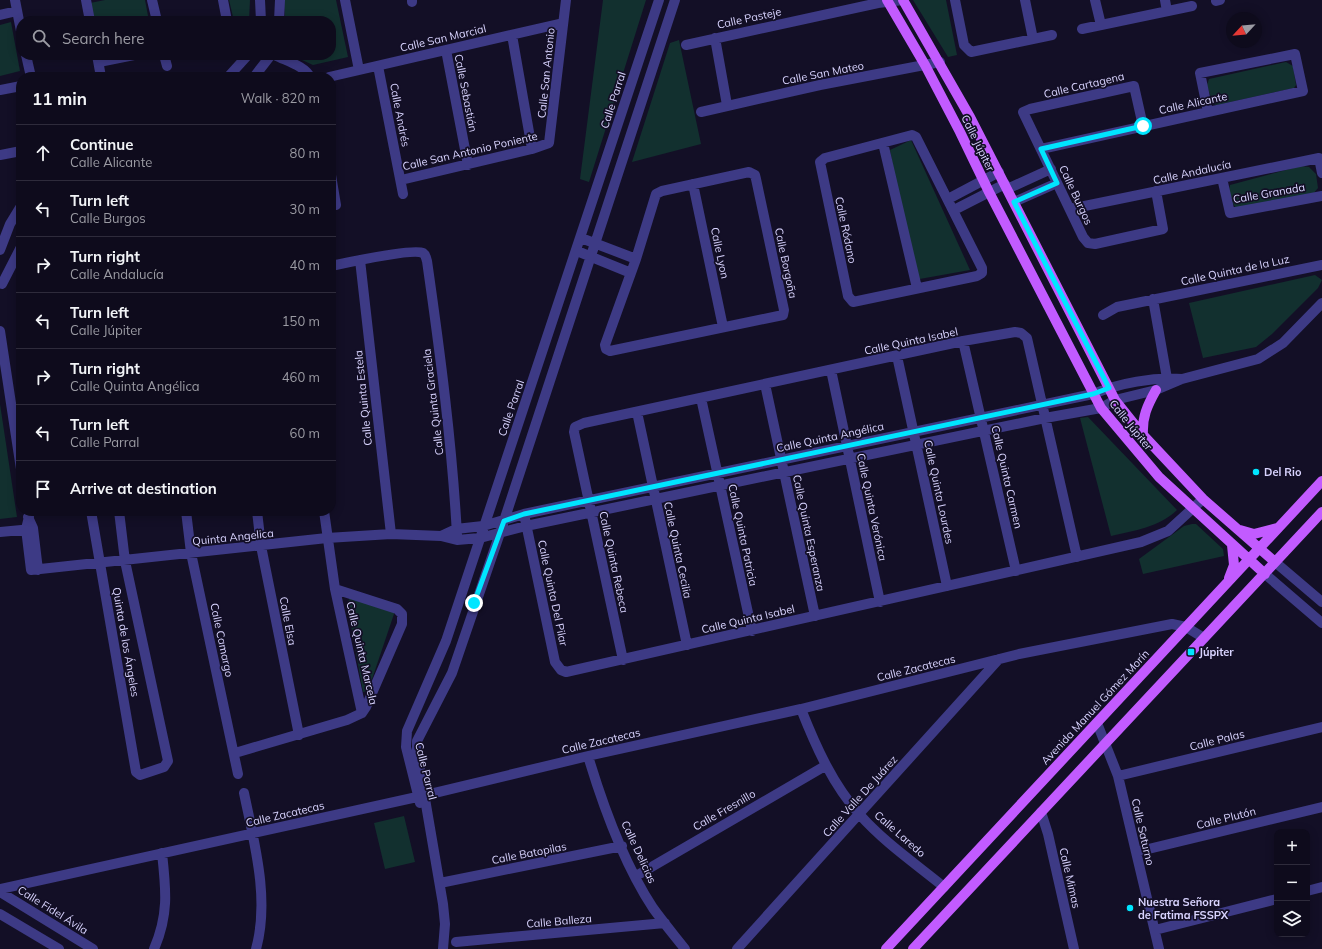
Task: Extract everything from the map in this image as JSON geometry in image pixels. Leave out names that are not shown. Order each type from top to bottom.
[{"type":"main road","name":"Calle Júpiter","points":[[903,0],[940,62],[999,172],[1115,400],[1143,435],[1202,499],[1275,562]]},
{"type":"main road","name":"Calle Júpiter","points":[[888,1],[925,65],[1101,408],[1159,477],[1265,574]]},
{"type":"main road","points":[[1143,435],[1142,422],[1144,413],[1156,390]]},
{"type":"main road","name":"Avenida Manuel Gómez Morín","points":[[886,949],[1322,481]]},
{"type":"main road","points":[[913,949],[1322,512]]},
{"type":"main road","points":[[1235,528],[1254,534],[1281,526]]},
{"type":"main road","points":[[1226,584],[1234,565],[1232,545]]},
{"type":"street","points":[[14,0],[18,16]]},
{"type":"street","points":[[86,0],[89,16]]},
{"type":"street","points":[[152,0],[156,16]]},
{"type":"street","points":[[223,0],[226,16]]},
{"type":"street","points":[[260,0],[261,16]]},
{"type":"street","points":[[280,0],[280,16]]},
{"type":"street","points":[[345,0],[359,70]]},
{"type":"street","name":"Calle San Antonio","points":[[546,145],[551,141],[566,0]]},
{"type":"street","name":"Calle Parral","points":[[444,944],[443,904],[440,883],[422,796],[406,747],[406,736],[446,641],[577,251],[659,0]]},
{"type":"street","name":"Calle Parral","points":[[422,796],[417,741],[452,673],[504,521],[675,0]]},
{"type":"street","name":"Calle Pasteje","points":[[686,45],[888,1],[903,0]]},
{"type":"street","points":[[955,0],[964,45],[971,52],[1052,35]]},
{"type":"street","points":[[1025,0],[1033,39]]},
{"type":"street","points":[[1095,0],[1101,25]]},
{"type":"street","points":[[1165,0],[1167,11]]},
{"type":"street","points":[[1082,29],[1192,6]]},
{"type":"street","points":[[0,15],[17,12]]},
{"type":"street","name":"Calle San Marcial","points":[[336,75],[563,23]]},
{"type":"street","points":[[512,35],[532,149]]},
{"type":"street","points":[[715,38],[727,105]]},
{"type":"street","name":"Calle Sebastián","points":[[446,50],[468,165]]},
{"type":"street","name":"Calle Alicante","points":[[1041,149],[1208,112],[1303,90],[1295,54],[1200,73],[1208,112]]},
{"type":"street","points":[[27,60],[30,72]]},
{"type":"street","points":[[98,60],[100,72]]},
{"type":"street","points":[[165,60],[167,66]]},
{"type":"street","points":[[232,72],[242,60]]},
{"type":"street","points":[[258,72],[267,60]]},
{"type":"street","points":[[285,60],[303,69],[306,72]]},
{"type":"street","name":"Calle San Mateo","points":[[701,112],[727,105],[940,62]]},
{"type":"street","name":"Calle Andrés","points":[[378,66],[403,194]]},
{"type":"street","name":"Calle Cartagena","points":[[1023,112],[1134,86],[1143,126]]},
{"type":"street","points":[[0,90],[16,87]]},
{"type":"street","name":"Calle Burgos","points":[[1023,112],[1083,237],[1088,243],[1095,244],[1163,229],[1156,191]]},
{"type":"street","name":"Calle Ródano","points":[[912,134],[915,136],[954,210],[982,268],[982,273],[977,276],[857,302],[851,301],[848,296],[820,162],[825,158],[883,143],[912,134]]},
{"type":"street","points":[[883,143],[917,288]]},
{"type":"street","name":"Calle San Antonio Poniente","points":[[401,180],[546,145]]},
{"type":"street","points":[[0,155],[16,152]]},
{"type":"street","name":"Calle Andalucía","points":[[1070,209],[1319,158],[1322,173]]},
{"type":"street","points":[[954,210],[989,192],[1051,169]]},
{"type":"street","name":"Calle Borgoña","points":[[749,172],[755,175],[784,313],[780,316],[607,350],[605,345],[636,259],[656,194],[662,191],[693,184],[749,172]]},
{"type":"street","points":[[948,199],[999,172]]},
{"type":"street","name":"Calle Granada","points":[[1222,178],[1230,213],[1322,196]]},
{"type":"street","points":[[1014,202],[1057,183]]},
{"type":"street","name":"Calle Lyon","points":[[693,184],[723,327]]},
{"type":"street","points":[[0,250],[10,224],[16,214]]},
{"type":"street","points":[[0,226],[10,224]]},
{"type":"street","points":[[581,238],[636,259]]},
{"type":"street","points":[[577,251],[631,273]]},
{"type":"street","name":"Calle Quinta Graciela","points":[[360,260],[417,252],[425,255],[427,261],[452,462],[457,540]]},
{"type":"street","points":[[336,265],[360,260]]},
{"type":"street","name":"Calle Quinta Estela","points":[[360,260],[391,534]]},
{"type":"street","points":[[2,284],[16,263]]},
{"type":"street","name":"Calle Quinta de la Luz","points":[[1103,315],[1117,307],[1322,265]]},
{"type":"street","points":[[1153,299],[1168,382]]},
{"type":"street","name":"Calle Quinta Angélica","points":[[484,526],[524,514],[652,486],[1093,394],[1109,388],[1168,382],[1258,359],[1283,343],[1322,303]]},
{"type":"street","points":[[0,332],[1,353],[16,440]]},
{"type":"street","name":"Calle Quinta Isabel","points":[[580,425],[963,341],[1015,332],[1024,334],[1027,338],[1077,557]]},
{"type":"street","name":"Calle Quinta Carmen","points":[[963,341],[1016,571]]},
{"type":"street","name":"Calle Quinta Lourdes","points":[[897,356],[947,586]]},
{"type":"street","name":"Calle Quinta Verónica","points":[[831,370],[880,602]]},
{"type":"street","name":"Calle Quinta Angélica","points":[[480,538],[591,512],[984,430],[1101,408],[1115,400],[1156,390],[1168,382]]},
{"type":"street","name":"Calle Quinta Esperanza","points":[[766,384],[815,616]]},
{"type":"street","name":"Calle Quinta Patricia","points":[[701,398],[752,631]]},
{"type":"street","name":"Calle Quinta Cecilia","points":[[637,412],[687,645]]},
{"type":"street","name":"Calle Quinta Rebeca","points":[[580,425],[575,428],[574,432],[623,660]]},
{"type":"street","name":"Calle Quinta Isabel","points":[[566,672],[1122,548],[1156,537],[1168,531],[1202,499]]},
{"type":"street","name":"Calle Quinta Del Pilar","points":[[524,514],[555,662],[561,670],[566,672]]},
{"type":"street","points":[[0,532],[29,529],[28,516]]},
{"type":"street","name":"Quinta de los Ángeles","points":[[92,516],[136,772],[140,775],[162,768],[168,761],[125,561],[120,516]]},
{"type":"street","name":"Calle Camargo","points":[[187,516],[191,553],[235,753],[238,774]]},
{"type":"street","name":"Calle Elsa","points":[[258,516],[261,546],[299,735]]},
{"type":"street","name":"Calle Quinta Marcela","points":[[325,516],[335,589],[362,713]]},
{"type":"street","name":"Quinta Angelica","points":[[441,536],[456,529],[484,526]]},
{"type":"street","name":"Quinta Angelica","points":[[29,529],[34,569],[125,561],[327,538],[391,534],[441,536],[457,540],[480,538]]},
{"type":"street","name":"Calle Júpiter","points":[[1275,562],[1322,602]]},
{"type":"street","name":"Calle Júpiter","points":[[1265,574],[1318,620]]},
{"type":"street","name":"Calle Quinta Marcela","points":[[335,589],[397,608],[402,614],[403,619],[366,707],[362,713]]},
{"type":"street","points":[[1318,620],[1322,606]]},
{"type":"street","name":"Calle Zacatecas","points":[[0,890],[422,796],[588,756],[801,709],[999,659],[1166,625],[1176,625],[1186,628],[1204,638]]},
{"type":"street","name":"Calle Valle De Juárez","points":[[737,949],[999,659]]},
{"type":"street","name":"Calle Laredo","points":[[801,709],[825,766],[860,814],[879,834],[944,887]]},
{"type":"street","points":[[235,753],[347,720],[362,713]]},
{"type":"street","name":"Calle Saturno","points":[[1097,723],[1118,776],[1159,949]]},
{"type":"street","name":"Calle Palas","points":[[1118,776],[1322,727]]},
{"type":"street","name":"Calle Delicias","points":[[588,756],[600,794],[636,876],[664,923],[685,949]]},
{"type":"street","name":"Calle Fresnillo","points":[[636,876],[825,766]]},
{"type":"street","points":[[244,793],[252,834],[259,885],[261,914],[256,949]]},
{"type":"street","name":"Calle Plutón","points":[[1136,852],[1322,807]]},
{"type":"street","name":"Calle Mimas","points":[[1041,812],[1048,834],[1074,949]]},
{"type":"street","name":"Calle Batopilas","points":[[440,883],[622,846]]},
{"type":"street","points":[[154,949],[165,918],[166,889],[162,853]]},
{"type":"street","points":[[1310,890],[1322,887]]},
{"type":"street","name":"Calle Fidel Ávila","points":[[0,890],[93,949]]},
{"type":"street","points":[[1155,930],[1274,900]]},
{"type":"street","points":[[0,914],[52,947]]},
{"type":"street","name":"Calle Balleza","points":[[456,942],[664,923]]},
{"type":"street","points":[[444,944],[456,942],[467,949]]},
{"type":"green space","points":[[105,0],[145,0],[148,16],[93,16],[90,3]]},
{"type":"green space","points":[[229,0],[250,0],[249,16],[233,16]]},
{"type":"green space","points":[[284,0],[336,0],[348,57],[336,60],[336,16],[285,16]]},
{"type":"green space","points":[[603,0],[646,0],[589,182],[580,179]]},
{"type":"green space","points":[[913,0],[946,0],[957,55],[948,57]]},
{"type":"green space","points":[[11,22],[16,49],[16,60],[18,60],[20,71],[0,76],[0,25]]},
{"type":"green space","points":[[679,40],[701,144],[632,162],[670,43]]},
{"type":"green space","points":[[302,60],[335,60],[313,65]]},
{"type":"green space","points":[[1286,62],[1293,66],[1296,85],[1294,88],[1217,105],[1213,104],[1207,85],[1209,79]]},
{"type":"green space","points":[[911,140],[970,270],[914,280],[890,150]]},
{"type":"green space","points":[[1301,166],[1309,167],[1316,174],[1318,188],[1313,194],[1236,208],[1230,197],[1230,185]]},
{"type":"green space","points":[[1315,275],[1322,280],[1318,288],[1272,334],[1256,347],[1203,358],[1189,303]]},
{"type":"green space","points":[[0,404],[17,517],[0,519]]},
{"type":"green space","points":[[1088,417],[1177,510],[1170,516],[1154,525],[1111,536],[1080,418]]},
{"type":"green space","points":[[1196,524],[1223,549],[1224,556],[1143,574],[1139,559],[1184,526]]},
{"type":"green space","points":[[350,598],[395,611],[368,691],[363,692],[347,603]]},
{"type":"green space","points":[[404,816],[415,862],[385,869],[374,823]]},
{"type":"place","name":"Del Rio","points":[[1256,472]]},
{"type":"place","name":"Júpiter","points":[[1191,652]]},
{"type":"place","name":"Nuestra Señora de Fatima FSSPX","points":[[1130,908]]},
{"type":"route","points":[[474,603],[504,521],[524,514],[1093,394],[1109,388],[1014,202],[1057,183],[1041,149],[1143,126]]}]
